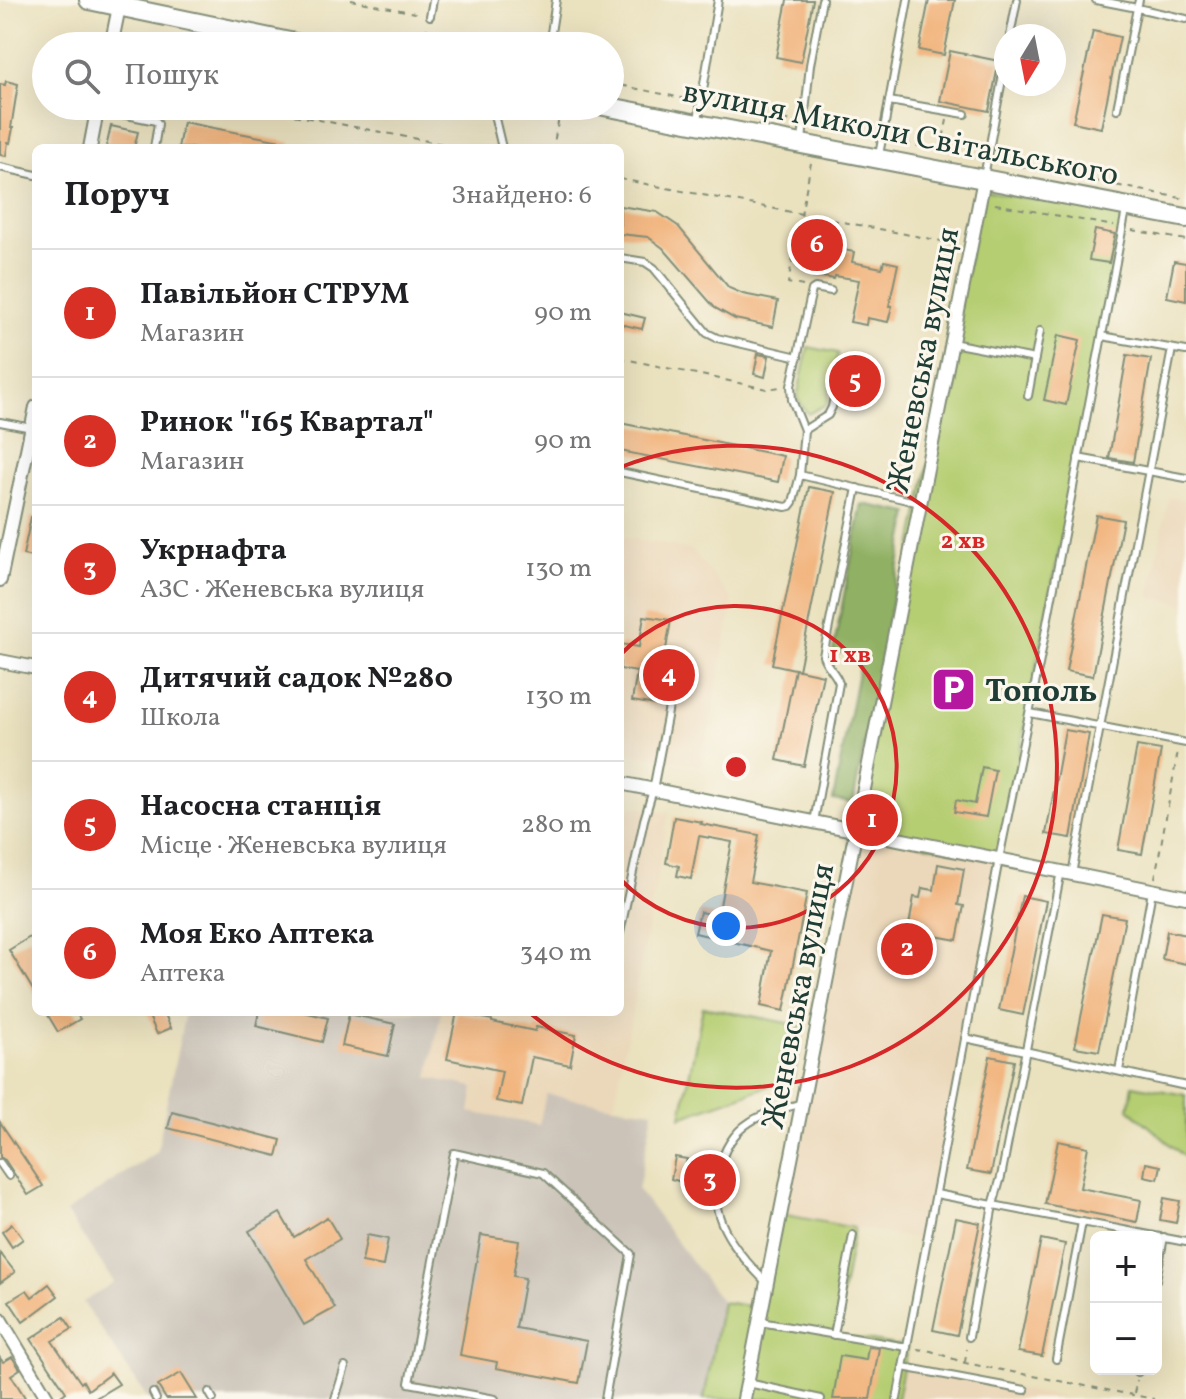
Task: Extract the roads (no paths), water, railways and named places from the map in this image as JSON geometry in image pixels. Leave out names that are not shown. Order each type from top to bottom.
[{"type":"main road","points":[[89,0],[241,32]]},
{"type":"main road","name":"вулиця Миколи Світальського","points":[[624,110],[1186,218]]},
{"type":"street","points":[[114,32],[119,7]]},
{"type":"street","points":[[91,144],[96,120]]},
{"type":"street","name":"Женевська вулиця","points":[[744,1399],[984,179]]},
{"type":"street","points":[[0,580],[32,428]]},
{"type":"street","points":[[0,661],[32,667]]},
{"type":"street","points":[[624,784],[1186,897]]},
{"type":"street","points":[[0,1319],[48,1399]]},
{"type":"lane","points":[[430,16],[433,0]]},
{"type":"lane","points":[[551,32],[556,0]]},
{"type":"lane","points":[[697,124],[718,0]]},
{"type":"lane","points":[[808,145],[804,123],[810,65],[822,0]]},
{"type":"lane","points":[[879,159],[908,0]]},
{"type":"lane","points":[[1012,24],[1017,0]]},
{"type":"lane","points":[[1096,0],[1186,19]]},
{"type":"lane","points":[[1117,109],[1139,0]]},
{"type":"lane","points":[[984,179],[999,96]]},
{"type":"lane","points":[[889,101],[965,114]]},
{"type":"lane","points":[[152,120],[158,124],[155,144]]},
{"type":"lane","points":[[495,120],[501,144]]},
{"type":"lane","points":[[0,167],[32,174]]},
{"type":"lane","points":[[897,1399],[1126,206]]},
{"type":"lane","points":[[624,259],[645,262],[654,268],[707,333],[798,357]]},
{"type":"lane","points":[[624,473],[790,506],[800,475],[804,430],[792,400],[791,386],[813,288],[831,291]]},
{"type":"lane","points":[[1028,396],[1040,331]]},
{"type":"lane","points":[[1102,336],[1186,351]]},
{"type":"lane","points":[[951,343],[1035,359]]},
{"type":"lane","points":[[969,1337],[1026,1051],[1100,727],[1172,349]]},
{"type":"lane","points":[[804,430],[828,415],[838,373]]},
{"type":"lane","points":[[0,422],[32,428]]},
{"type":"lane","points":[[1078,458],[1186,478]]},
{"type":"lane","points":[[800,475],[920,503]]},
{"type":"lane","points":[[814,823],[839,683],[823,656],[857,488]]},
{"type":"lane","points":[[624,914],[672,691]]},
{"type":"lane","points":[[1030,713],[1183,742]]},
{"type":"lane","points":[[1119,1071],[1152,891]]},
{"type":"lane","points":[[965,1038],[1186,1086]]},
{"type":"lane","points":[[767,1283],[742,1258],[728,1235],[717,1211],[715,1193],[722,1159],[739,1131],[751,1121],[803,1103]]},
{"type":"lane","points":[[495,1399],[409,1383],[454,1153],[543,1173],[631,1254],[605,1399]]},
{"type":"lane","points":[[0,1163],[9,1176]]},
{"type":"lane","points":[[936,1194],[1186,1242]]},
{"type":"lane","points":[[1056,1359],[1082,1222]]},
{"type":"lane","points":[[834,1335],[853,1235]]},
{"type":"lane","points":[[1162,1248],[1164,1237]]},
{"type":"lane","points":[[760,1322],[907,1347]]},
{"type":"lane","points":[[335,1399],[345,1367]]},
{"type":"lane","points":[[903,1367],[1025,1390]]},
{"type":"lane","points":[[748,1383],[821,1399]]},
{"type":"place","name":"Моя Еко Аптека","points":[[817,245]]},
{"type":"place","name":"Насосна станція","points":[[855,381]]},
{"type":"place","name":"Дитячий садок №280","points":[[669,675]]},
{"type":"place","name":"Тополь","points":[[954,690]]},
{"type":"place","name":"Павільйон СТРУМ","points":[[872,820]]},
{"type":"place","name":"Ринок \"165 Квартал\"","points":[[907,949]]},
{"type":"place","name":"Укрнафта","points":[[710,1180]]}]
